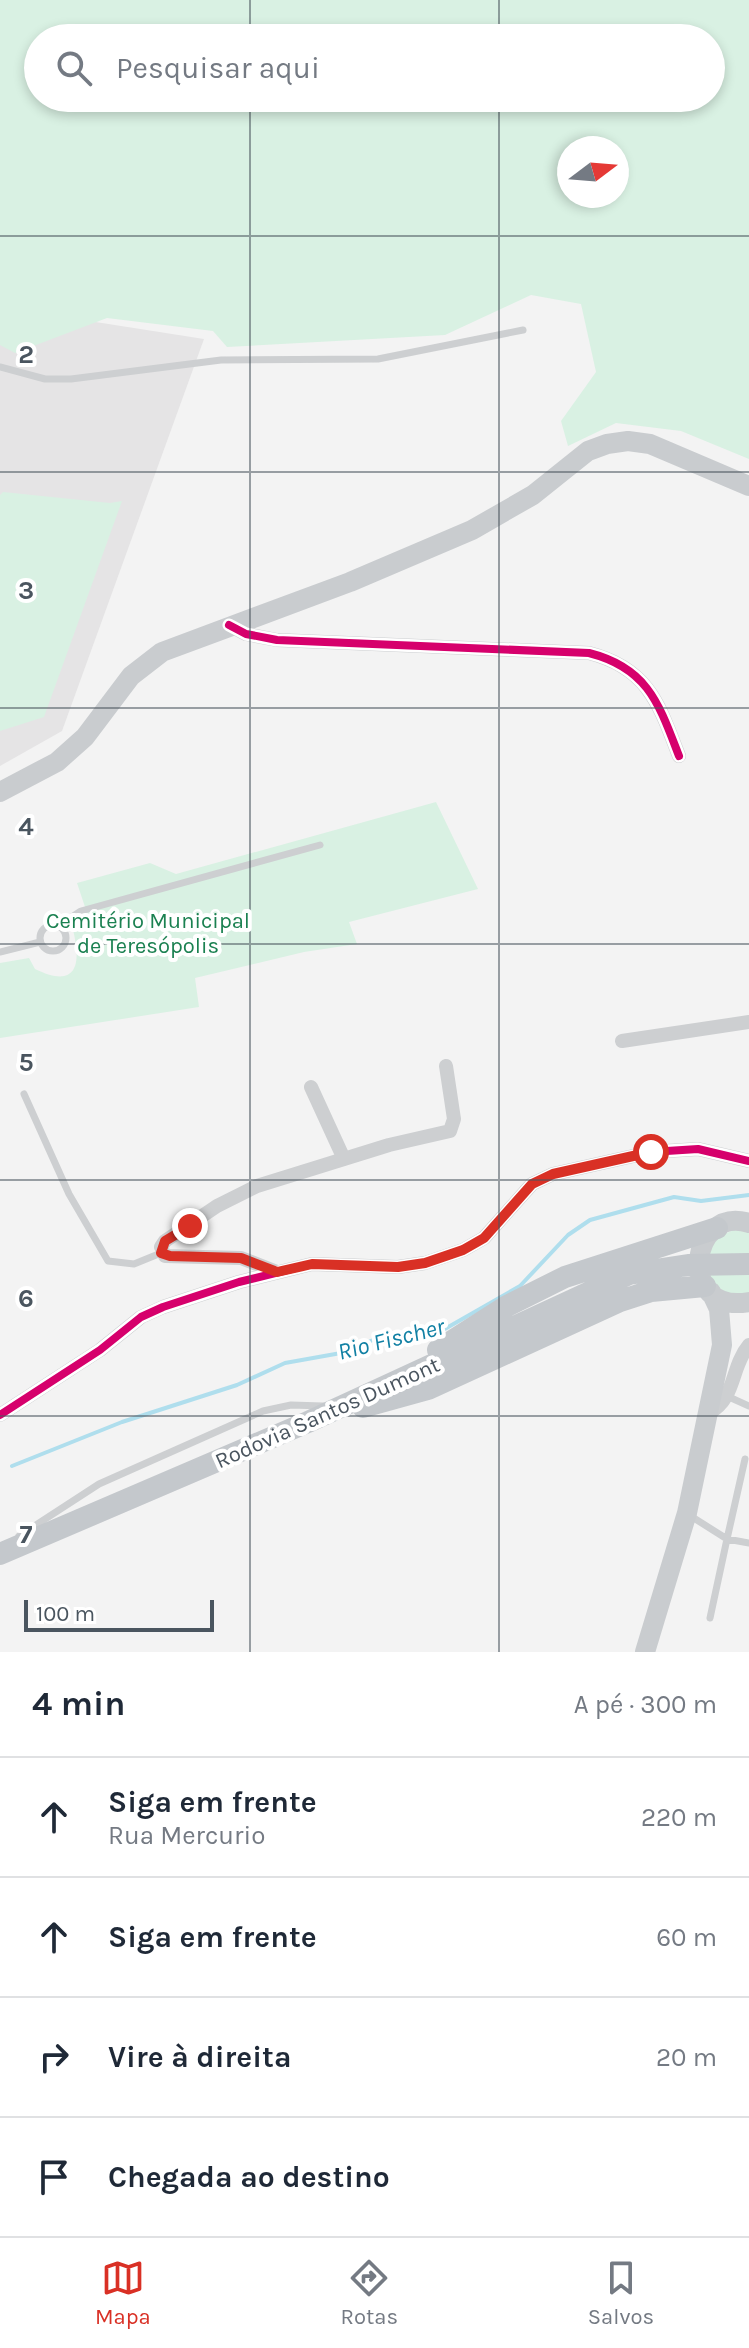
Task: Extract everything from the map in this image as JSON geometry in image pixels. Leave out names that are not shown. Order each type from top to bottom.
[{"type":"highway","points":[[399,1379],[451,1340],[565,1277],[722,1225]]},
{"type":"highway","name":"Rodovia Santos Dumont","points":[[0,1552],[308,1422],[629,1274],[688,1265],[749,1264]]},
{"type":"highway","points":[[308,1422],[428,1389],[620,1301],[651,1291],[708,1289]]},
{"type":"main road","points":[[0,792],[43,772],[72,749],[100,720],[125,683],[147,662],[172,647],[350,582],[472,530],[533,495],[588,451],[628,441],[650,444],[749,486]]},
{"type":"main road","points":[[645,1652],[687,1513],[722,1345],[719,1309],[699,1273],[699,1255],[722,1225],[749,1204]]},
{"type":"main road","points":[[722,1225],[749,1223]]},
{"type":"main road","points":[[708,1289],[732,1303],[749,1302]]},
{"type":"main road","points":[[722,1345],[749,1302]]},
{"type":"street","points":[[229,625],[246,634],[277,640],[589,653],[615,660],[633,673],[657,700],[679,756]]},
{"type":"street","points":[[622,1041],[749,1022]]},
{"type":"street","points":[[277,1272],[241,1258],[170,1256],[161,1253],[165,1241],[238,1194],[344,1159],[450,1131],[454,1119],[446,1066]]},
{"type":"street","points":[[311,1087],[344,1159]]},
{"type":"street","points":[[0,1414],[100,1350],[141,1317],[163,1307],[312,1264],[398,1267],[451,1255],[484,1238],[532,1184],[582,1167],[651,1152],[698,1149],[749,1161]]},
{"type":"street","points":[[709,1413],[729,1397],[741,1355],[749,1345]]},
{"type":"lane","points":[[0,367],[45,379],[71,379],[221,360],[378,359],[523,330]]},
{"type":"lane","points":[[40,942],[44,928],[58,926],[81,911],[320,845]]},
{"type":"lane","points":[[40,942],[51,951],[58,950],[66,938],[58,926]]},
{"type":"lane","points":[[0,952],[40,942]]},
{"type":"lane","points":[[24,1094],[69,1194],[108,1261],[134,1264],[161,1253]]},
{"type":"lane","points":[[729,1397],[749,1406]]},
{"type":"lane","points":[[0,1552],[99,1484],[263,1411],[291,1405],[342,1406]]},
{"type":"lane","points":[[710,1618],[745,1459]]},
{"type":"lane","points":[[687,1513],[727,1539],[749,1543]]},
{"type":"shaded area","points":[[0,307],[204,339],[62,731],[0,766]]},
{"type":"green space","points":[[0,0],[749,0],[749,459],[681,431],[616,423],[568,446],[561,421],[596,372],[581,304],[531,295],[445,335],[227,347],[213,331],[107,318],[15,353],[0,345]]},
{"type":"green space","points":[[3,492],[110,503],[122,501],[44,717],[0,731],[0,495]]},
{"type":"green space","name":"Cemitério Municipal de Teresópolis","points":[[436,802],[478,889],[349,922],[357,944],[304,952],[195,978],[199,1007],[0,1038],[0,963],[29,958],[35,969],[64,976],[72,972],[76,964],[77,953],[69,916],[86,910],[77,883],[150,863],[176,874]]},
{"type":"green space","points":[[734,1230],[749,1232],[749,1256],[704,1256],[716,1237]]},
{"type":"green space","points":[[749,1271],[749,1293],[723,1293],[705,1272]]},
{"type":"waterway","name":"Rio Fischer","points":[[12,1466],[122,1422],[237,1385],[285,1363],[341,1353],[378,1338],[443,1330],[520,1286],[568,1235],[590,1220],[674,1197],[701,1201],[749,1195]]},
{"type":"cycle path","points":[[229,625],[246,634],[277,640],[589,653],[625,668],[638,678],[665,720],[679,756]]},
{"type":"cycle path","points":[[0,1415],[100,1350],[141,1317],[163,1307],[239,1282],[312,1264],[398,1267],[425,1263],[463,1250],[484,1238],[532,1184],[553,1174],[651,1152],[698,1149],[749,1161]]},
{"type":"route","points":[[190,1226],[165,1241],[161,1253],[165,1256],[219,1255],[241,1258],[277,1272],[312,1264],[398,1267],[425,1263],[463,1250],[484,1238],[512,1202],[532,1184],[553,1174],[651,1152]]}]
